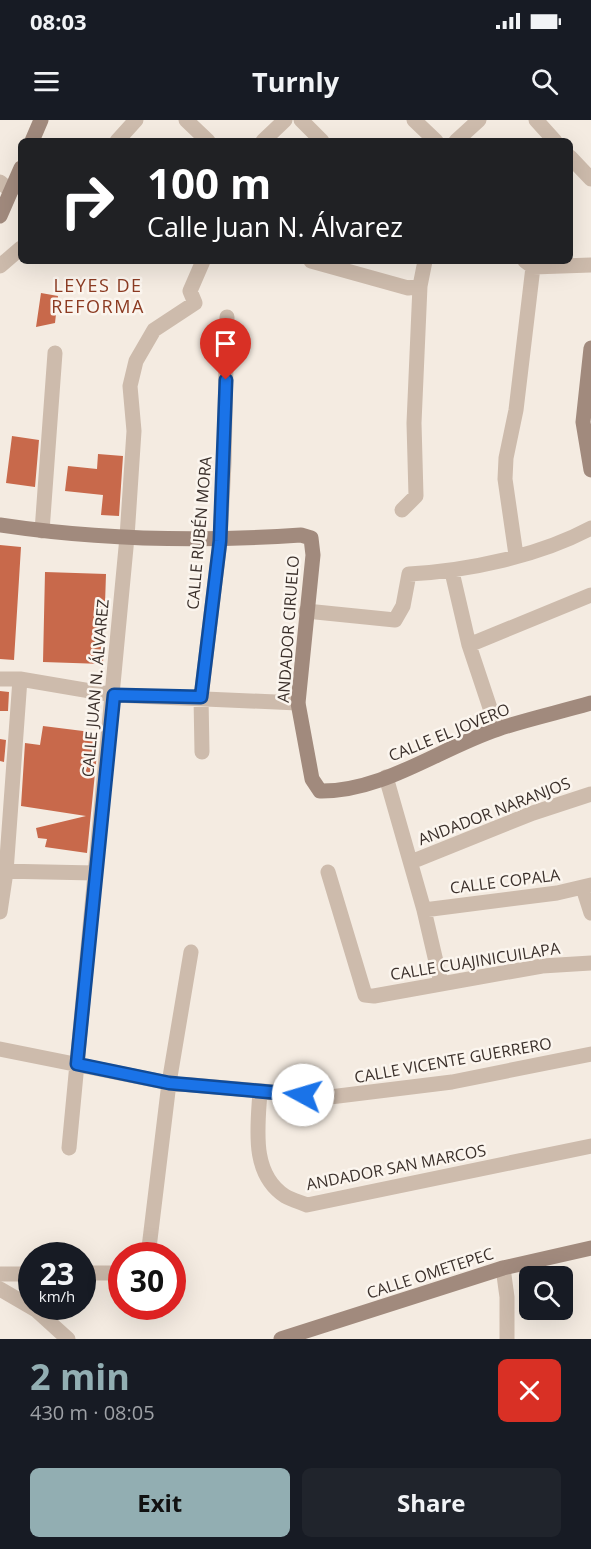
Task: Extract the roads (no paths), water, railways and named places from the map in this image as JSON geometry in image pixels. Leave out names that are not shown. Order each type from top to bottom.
[{"type":"street","points":[[33,138],[41,120]]},
{"type":"street","points":[[120,138],[136,120]]},
{"type":"street","points":[[186,120],[205,138]]},
{"type":"street","points":[[265,138],[285,120]]},
{"type":"street","points":[[301,120],[319,138]]},
{"type":"street","points":[[414,120],[433,138]]},
{"type":"street","points":[[459,138],[479,120]]},
{"type":"street","points":[[536,120],[552,138]]},
{"type":"street","points":[[573,160],[591,179]]},
{"type":"street","points":[[0,216],[6,186],[18,172]]},
{"type":"street","points":[[0,266],[18,251]]},
{"type":"street","name":"CALLE JUAN N. ÁLVAREZ","points":[[69,1148],[114,695],[127,537],[134,431],[130,386],[136,361],[154,330],[195,303],[190,291],[202,264]]},
{"type":"street","points":[[322,264],[408,288],[420,286]]},
{"type":"street","points":[[402,510],[416,496],[414,444],[420,286],[424,264]]},
{"type":"street","points":[[516,555],[505,479],[506,458],[516,410],[529,264]]},
{"type":"street","points":[[573,264],[591,265]]},
{"type":"street","name":"CALLE RUBÉN MORA","points":[[202,752],[201,697],[220,541],[227,317]]},
{"type":"street","points":[[591,348],[583,422],[591,470]]},
{"type":"street","points":[[42,531],[56,353]]},
{"type":"street","points":[[0,525],[42,531],[220,541]]},
{"type":"street","points":[[306,611],[395,620],[404,606],[409,574],[452,572],[537,550],[591,528]]},
{"type":"street","name":"ANDADOR CIRUELO","points":[[220,541],[301,535],[311,538],[313,555],[298,703],[312,779],[320,791]]},
{"type":"street","points":[[452,572],[469,645],[497,729]]},
{"type":"street","points":[[469,645],[591,596]]},
{"type":"street","points":[[0,679],[20,679],[114,695],[298,703]]},
{"type":"street","points":[[0,912],[20,679]]},
{"type":"street","name":"CALLE EL JOVERO","points":[[320,791],[337,791],[386,777],[497,729],[591,703]]},
{"type":"street","name":"ANDADOR NARANJOS","points":[[386,777],[424,910],[441,982]]},
{"type":"street","name":"ANDADOR NARANJOS","points":[[411,862],[533,813],[591,794]]},
{"type":"street","points":[[3,872],[95,873]]},
{"type":"street","name":"CALLE CUAJINICUILAPA","points":[[328,872],[365,995],[374,996],[441,982],[542,966],[591,963]]},
{"type":"street","points":[[587,887],[591,913]]},
{"type":"street","name":"CALLE COPALA","points":[[424,910],[587,887]]},
{"type":"street","points":[[150,1242],[169,1083],[191,952]]},
{"type":"street","name":"CALLE VICENTE GUERRERO","points":[[0,1049],[169,1083],[330,1097],[364,1095],[452,1082],[591,1054]]},
{"type":"street","name":"ANDADOR SAN MARCOS","points":[[260,1090],[256,1146],[266,1172],[270,1180],[285,1196],[307,1205],[591,1146]]},
{"type":"street","name":"CALLE OMETEPEC","points":[[281,1339],[503,1268],[591,1248]]},
{"type":"street","points":[[503,1268],[507,1297],[507,1339]]},
{"type":"street","points":[[0,1274],[18,1274]]},
{"type":"street","points":[[0,1289],[36,1310],[68,1339]]},
{"type":"district","name":"LEYES DE REFORMA","points":[[98,296]]}]
